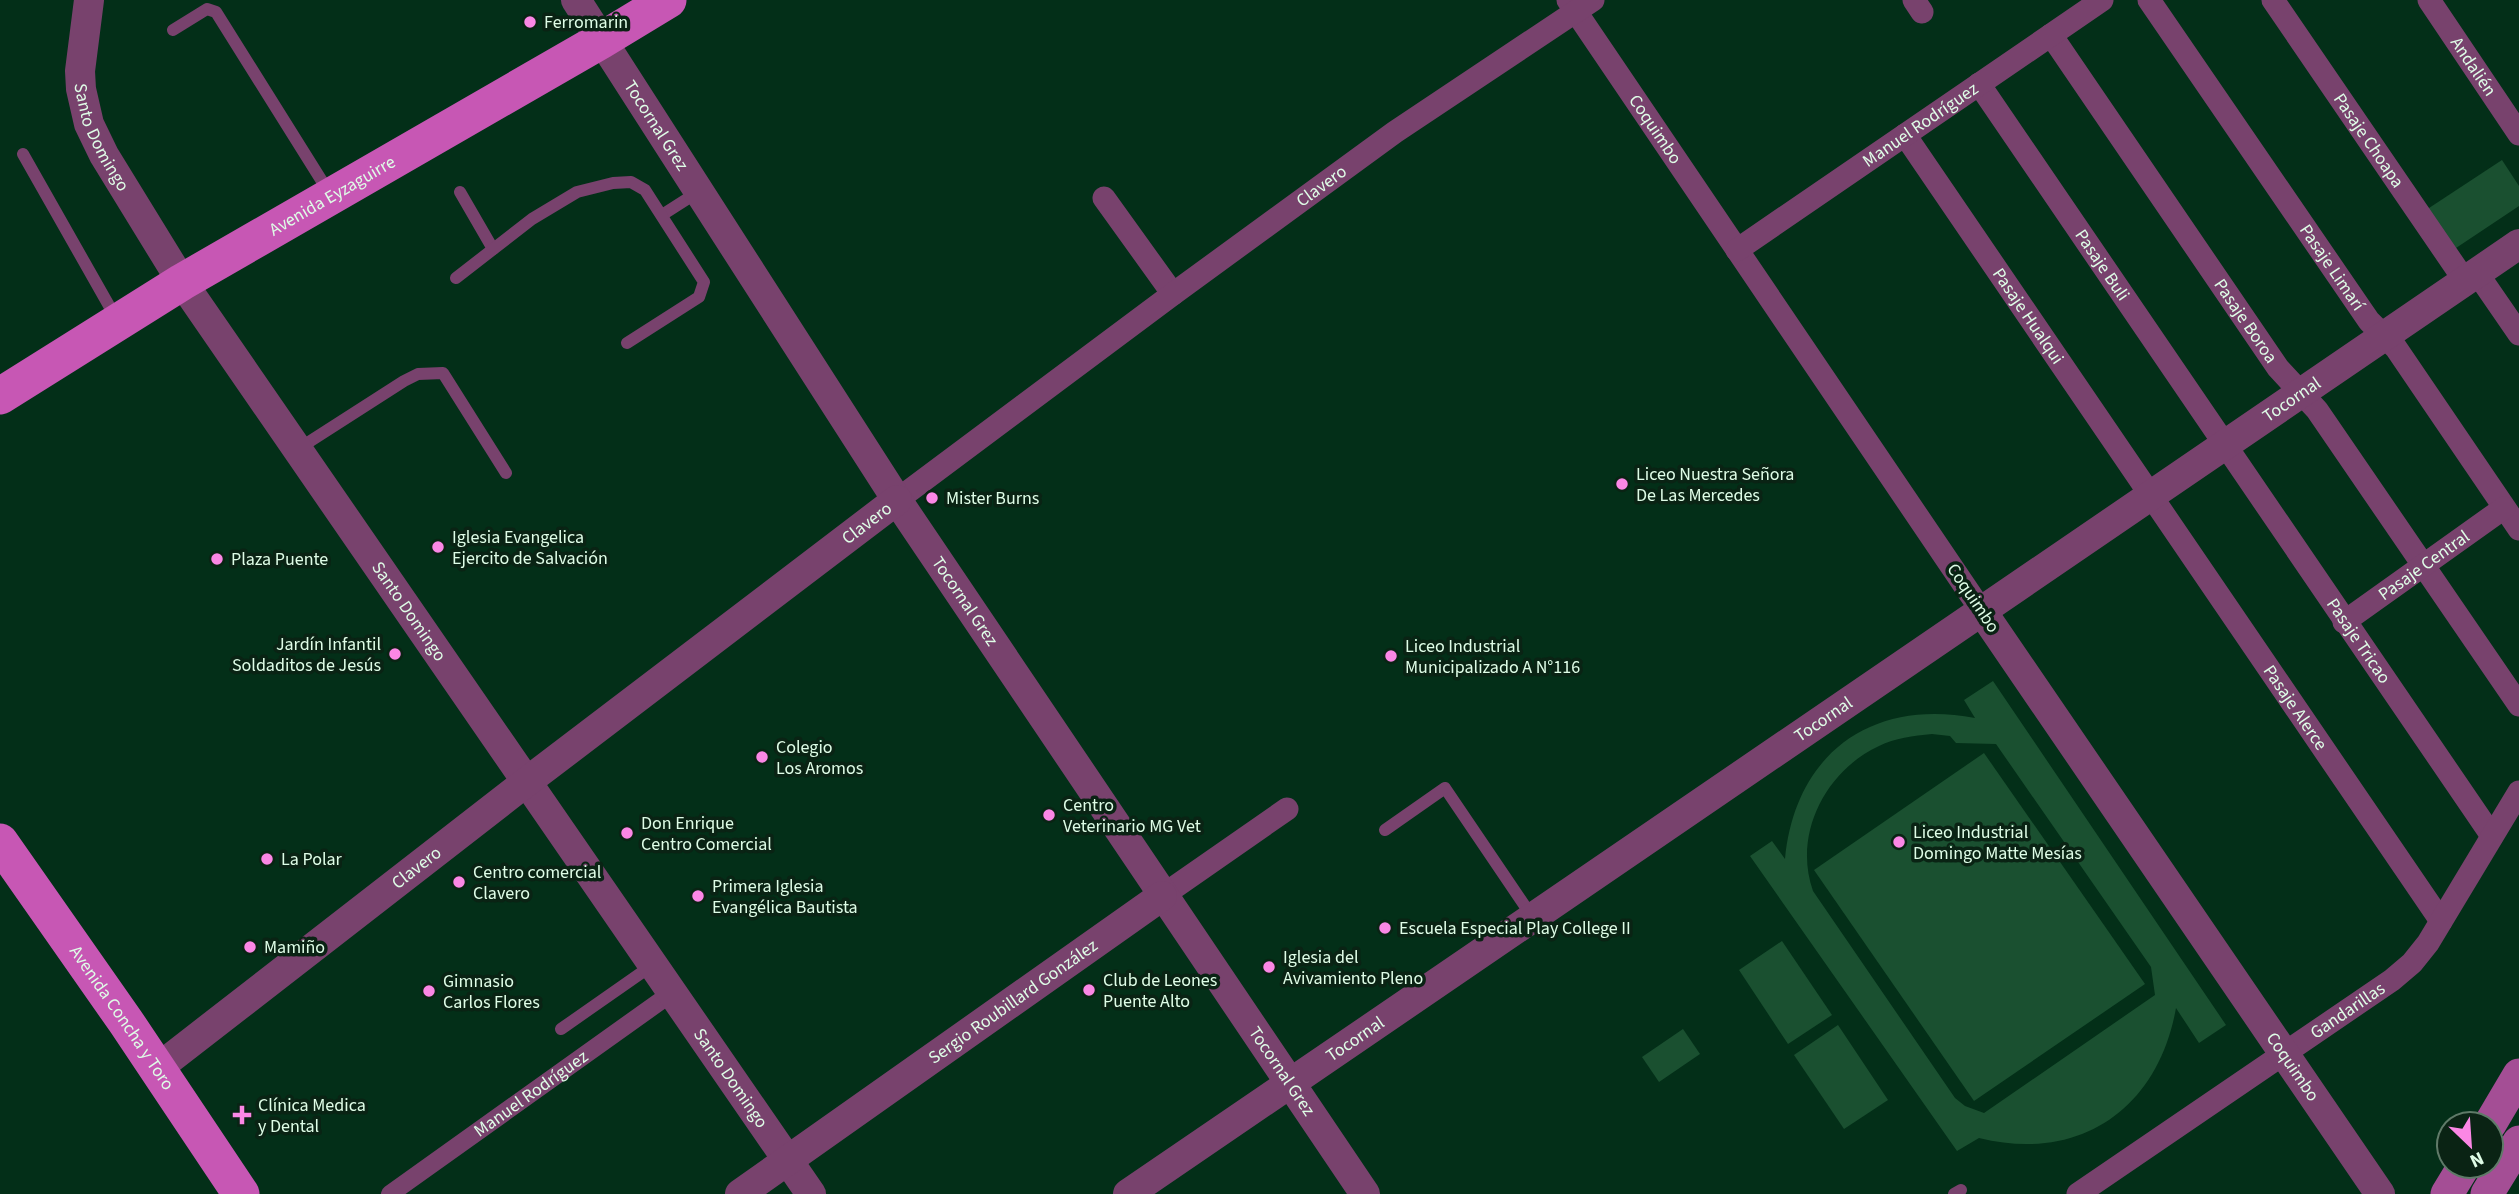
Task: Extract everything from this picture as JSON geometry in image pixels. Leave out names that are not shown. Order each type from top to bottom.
[{"type":"main road","name":"Avenida Eyzaguirre","points":[[0,396],[182,282],[331,196],[434,145],[668,0]]},
{"type":"main road","name":"Avenida Concha y Toro","points":[[0,842],[158,1068],[241,1194]]},
{"type":"main road","points":[[2498,1110],[2519,1076]]},
{"type":"main road","points":[[2487,1194],[2519,1142]]},
{"type":"street","name":"Santo Domingo","points":[[89,0],[80,89],[89,124],[104,155],[182,282],[811,1194]]},
{"type":"street","name":"Tocornal Grez","points":[[576,0],[897,500],[1365,1194]]},
{"type":"street","name":"Manuel Rodríguez","points":[[1737,250],[2102,0]]},
{"type":"street","name":"Pasaje Limarí","points":[[2149,0],[2369,321],[2396,348],[2519,529]]},
{"type":"street","name":"Pasaje Choapa","points":[[2273,0],[2471,277],[2519,334]]},
{"type":"street","name":"Andalién","points":[[2429,0],[2519,134]]},
{"type":"street","name":"Coquimbo","points":[[1579,4],[1737,250],[2380,1194]]},
{"type":"street","name":"Clavero","points":[[158,1068],[528,781],[1173,293],[1395,132],[1579,4]]},
{"type":"street","name":"Pasaje Boroa","points":[[2051,35],[2278,368],[2317,410],[2519,705]]},
{"type":"street","name":"Pasaje Buli","points":[[1979,85],[2223,445]]},
{"type":"street","name":"Pasaje Hualqui","points":[[1905,135],[2150,495]]},
{"type":"street","points":[[1104,198],[1173,293]]},
{"type":"street","name":"Tocornal","points":[[1128,1194],[2519,244]]},
{"type":"street","name":"Pasaje Tricao","points":[[2223,445],[2492,836]]},
{"type":"street","name":"Pasaje Alerce","points":[[2150,495],[2441,921]]},
{"type":"street","name":"Pasaje Central","points":[[2344,622],[2504,508]]},
{"type":"street","name":"Gandarillas","points":[[2078,1194],[2402,972],[2420,953],[2441,921],[2519,792]]},
{"type":"street","name":"Sergio Roubillard González","points":[[740,1194],[1287,809]]},
{"type":"street","name":"Manuel Rodríguez","points":[[390,1194],[673,992]]},
{"type":"lane","points":[[173,30],[207,9],[216,12],[331,196]]},
{"type":"lane","points":[[23,154],[118,322]]},
{"type":"lane","points":[[456,278],[531,219],[577,192],[613,183],[631,182],[645,190],[704,282],[699,297],[627,343]]},
{"type":"lane","points":[[460,192],[493,249]]},
{"type":"lane","points":[[662,215],[699,192]]},
{"type":"lane","points":[[298,449],[404,381],[418,374],[443,373],[506,472]]},
{"type":"lane","points":[[1385,830],[1446,788],[1533,918]]},
{"type":"lane","points":[[561,1029],[654,964]]},
{"type":"green space","points":[[2502,160],[2519,186],[2519,206],[2453,250],[2426,210]]},
{"type":"green space","points":[[1993,681],[2226,1025],[2199,1043],[2176,1008],[2167,1044],[2152,1074],[2132,1100],[2109,1120],[2081,1134],[2050,1142],[2016,1144],[1979,1138],[1957,1151],[1750,856],[1772,841],[1785,859],[1792,822],[1804,790],[1822,763],[1845,742],[1872,726],[1903,717],[1937,714],[1975,718],[1964,700]],"holes":[[[1932,734],[1950,736],[1956,743],[1996,744],[2151,967],[2155,995],[1984,1113],[1965,1106],[1955,1098],[1813,891],[1808,870],[1807,848],[1818,807],[1843,771],[1860,757],[1891,741]]]},
{"type":"green space","points":[[1984,753],[2145,984],[1974,1101],[1814,870]]},
{"type":"green space","points":[[1782,941],[1832,1015],[1788,1044],[1739,970]]},
{"type":"green space","points":[[1838,1025],[1888,1100],[1844,1129],[1794,1055]]},
{"type":"green space","points":[[1683,1029],[1700,1054],[1659,1082],[1642,1057]]},
{"type":"place","name":"Ferromarin","points":[[530,22]]},
{"type":"place","name":"Liceo Nuestra Señora De Las Mercedes","points":[[1622,484]]},
{"type":"place","name":"Mister Burns","points":[[932,498]]},
{"type":"place","name":"Iglesia Evangelica Ejercito de Salvación","points":[[438,547]]},
{"type":"place","name":"Plaza Puente","points":[[217,559]]},
{"type":"place","name":"Jardín Infantil Soldaditos de Jesús","points":[[395,654]]},
{"type":"place","name":"Liceo Industrial Municipalizado A N°116","points":[[1391,656]]},
{"type":"place","name":"Colegio Los Aromos","points":[[762,757]]},
{"type":"place","name":"Centro Veterinario MG Vet","points":[[1049,815]]},
{"type":"place","name":"Don Enrique Centro Comercial","points":[[627,833]]},
{"type":"place","name":"Liceo Industrial Domingo Matte Mesías","points":[[1899,842]]},
{"type":"place","name":"La Polar","points":[[267,859]]},
{"type":"place","name":"Centro comercial Clavero","points":[[459,882]]},
{"type":"place","name":"Primera Iglesia Evangélica Bautista","points":[[698,896]]},
{"type":"place","name":"Escuela Especial Play College II","points":[[1385,928]]},
{"type":"place","name":"Mamiño","points":[[250,947]]},
{"type":"place","name":"Iglesia del Avivamiento Pleno","points":[[1269,967]]},
{"type":"place","name":"Club de Leones Puente Alto","points":[[1089,990]]},
{"type":"place","name":"Gimnasio Carlos Flores","points":[[429,991]]},
{"type":"place","name":"Clínica Medica y Dental","points":[[242,1115]]}]
